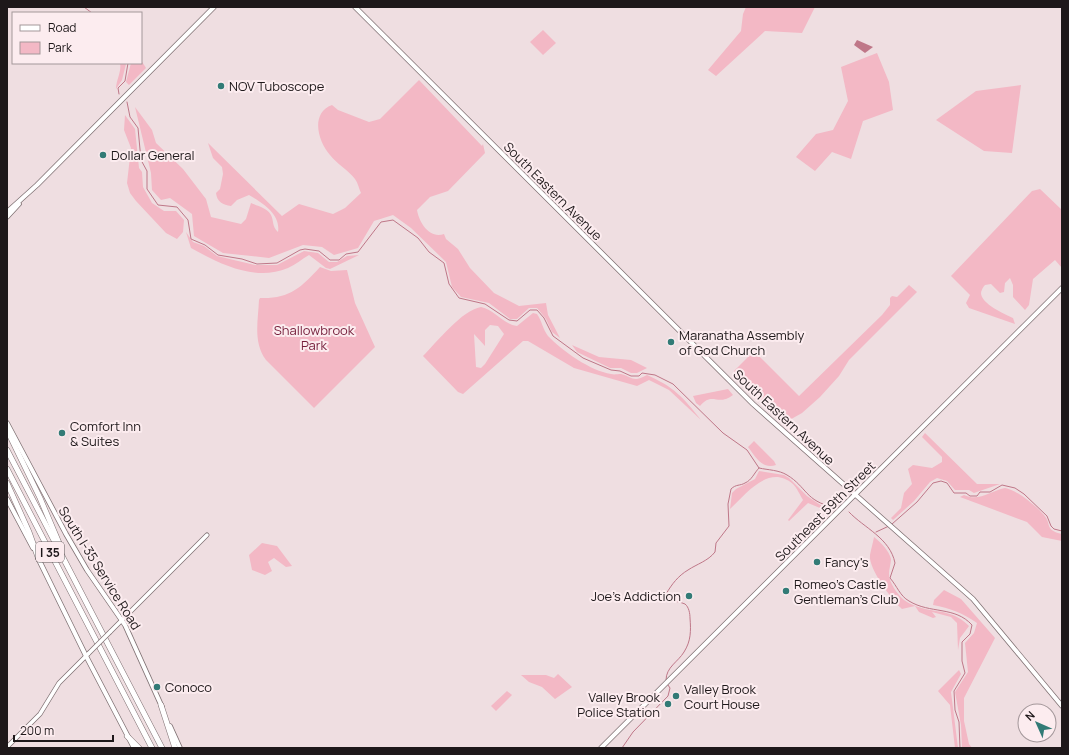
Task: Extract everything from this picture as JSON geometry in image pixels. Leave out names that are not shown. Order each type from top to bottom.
[{"type":"highway","points":[[7,430],[51,522],[66,563]]},
{"type":"highway","name":"I 35","points":[[7,450],[162,748]]},
{"type":"highway","name":"I 35","points":[[7,469],[152,748]]},
{"type":"highway","points":[[7,484],[29,532],[38,560]]},
{"type":"highway","points":[[161,704],[175,748]]},
{"type":"highway","points":[[127,736],[139,748]]},
{"type":"main road","points":[[7,212],[37,184],[214,7]]},
{"type":"main road","name":"South Eastern Avenue","points":[[355,7],[753,404],[854,496],[973,599],[1062,706]]},
{"type":"main road","points":[[7,217],[37,184]]},
{"type":"main road","name":"Southeast 59th Street","points":[[601,748],[1062,288]]},
{"type":"main road","name":"South I-35 Service Road","points":[[7,423],[69,540],[87,570],[122,620],[180,748]]},
{"type":"main road","points":[[7,499],[134,748]]},
{"type":"street","points":[[7,747],[40,714],[54,690],[87,654],[207,535]]},
{"type":"green space","points":[[746,7],[815,7],[802,33],[765,31],[716,76],[708,70],[741,31],[743,14]]},
{"type":"green space","points":[[543,30],[556,43],[543,55],[530,42]]},
{"type":"green space","points":[[877,53],[889,82],[893,110],[863,121],[851,159],[832,152],[815,171],[796,157],[816,134],[833,130],[848,101],[841,67]]},
{"type":"green space","points":[[142,62],[146,68],[129,85],[126,82],[131,64],[142,64]]},
{"type":"green space","points":[[120,64],[126,64],[122,80],[116,89],[117,82]]},
{"type":"green space","points":[[419,80],[482,146],[483,144],[485,153],[448,191],[430,197],[417,210],[422,224],[429,232],[439,235],[444,234],[446,239],[458,249],[470,268],[494,293],[519,306],[546,303],[548,315],[560,338],[552,332],[546,319],[537,308],[529,308],[517,319],[510,319],[489,303],[461,297],[452,287],[446,262],[411,228],[393,215],[374,221],[358,248],[334,255],[322,247],[303,245],[269,258],[223,253],[194,236],[192,214],[170,198],[161,200],[152,190],[151,173],[135,107],[152,130],[156,143],[183,169],[206,199],[211,217],[241,224],[246,219],[251,203],[264,209],[271,215],[275,228],[278,232],[277,220],[274,214],[265,205],[249,195],[237,200],[231,206],[225,205],[219,201],[216,193],[220,189],[223,174],[222,167],[213,158],[208,143],[282,216],[299,204],[333,214],[345,208],[361,193],[355,179],[333,158],[322,143],[318,128],[321,114],[325,109],[332,105],[338,110],[369,122],[380,119]]},
{"type":"green space","points":[[1021,85],[1012,153],[984,151],[936,120],[976,91]]},
{"type":"green space","points":[[125,115],[135,129],[139,168],[142,172],[143,187],[152,203],[164,211],[176,211],[184,220],[183,232],[177,239],[166,233],[130,193],[127,183],[131,148],[124,130]]},
{"type":"green space","points":[[1040,189],[1062,210],[1062,268],[1055,260],[1033,279],[1029,305],[1025,310],[1013,297],[1013,285],[1010,278],[1005,283],[1004,292],[1000,293],[991,284],[984,286],[981,293],[985,301],[989,305],[1013,318],[1015,324],[969,308],[966,303],[970,295],[951,276],[1032,191]]},
{"type":"green space","points":[[186,232],[193,242],[204,246],[217,256],[255,265],[277,265],[304,251],[318,253],[329,262],[337,262],[347,256],[359,255],[330,269],[326,268],[309,255],[291,267],[276,272],[250,272],[226,265],[191,248]]},
{"type":"green space","name":"Shallowbrook Park","points":[[320,267],[331,271],[347,270],[355,303],[375,347],[314,408],[266,360],[259,346],[257,324],[260,298],[279,297],[294,291],[307,281]]},
{"type":"green space","points":[[909,285],[917,292],[849,360],[839,376],[820,397],[802,413],[786,422],[772,414],[755,392],[734,371],[754,351],[799,396],[882,315],[890,305],[890,298],[892,296],[897,297]]},
{"type":"green space","points":[[481,307],[491,311],[507,323],[517,326],[533,313],[537,314],[548,336],[577,360],[603,372],[621,374],[633,379],[639,379],[647,375],[656,379],[677,393],[701,420],[669,390],[649,380],[637,386],[574,368],[528,341],[523,341],[463,394],[458,392],[423,356],[458,320],[474,309]],"holes":[[[490,325],[498,326],[504,334],[485,364],[481,368],[476,367],[474,334],[485,346],[485,330]]]},
{"type":"green space","points":[[572,345],[599,357],[631,360],[647,368],[637,373],[631,373],[621,368],[610,368],[577,352]]},
{"type":"green space","points":[[728,389],[733,395],[723,400],[708,400],[700,406],[696,403],[693,396]]},
{"type":"green space","points":[[925,433],[977,484],[1000,484],[974,493],[969,490],[955,490],[947,481],[937,478],[930,482],[914,501],[893,520],[891,518],[901,508],[904,493],[912,484],[908,469],[913,465],[932,468],[942,462],[942,457],[922,437]]},
{"type":"green space","points":[[754,441],[774,461],[776,465],[767,466],[756,458],[748,447]]},
{"type":"green space","points":[[759,471],[784,475],[807,496],[822,506],[820,508],[808,503],[789,521],[788,520],[803,500],[793,484],[784,478],[775,477],[758,483],[730,509],[732,493],[736,489],[755,479]]},
{"type":"green space","points":[[1005,488],[1021,495],[1036,507],[1044,515],[1051,529],[1062,534],[1062,541],[1042,537],[1027,522],[960,497],[964,495],[969,497],[980,497]]},
{"type":"green space","points":[[874,537],[884,546],[890,556],[890,581],[904,600],[921,608],[954,615],[969,626],[960,638],[958,650],[957,623],[951,617],[932,612],[936,617],[933,618],[919,612],[915,606],[902,609],[892,599],[870,561]]},
{"type":"green space","points":[[262,543],[277,546],[292,566],[286,567],[274,558],[268,562],[272,571],[265,575],[252,570],[249,555]]},
{"type":"green space","points":[[944,590],[961,599],[995,638],[964,698],[964,721],[969,744],[972,748],[962,748],[961,725],[955,692],[968,672],[965,643],[974,633],[977,623],[956,611],[933,605],[934,600]]},
{"type":"green space","points":[[959,670],[961,674],[951,692],[958,748],[955,748],[950,705],[938,691]]},
{"type":"green space","points":[[558,674],[572,687],[555,699],[542,687],[529,682],[521,675],[546,675],[554,678]]},
{"type":"green space","points":[[507,691],[512,695],[496,711],[491,706]]},
{"type":"shaded area","points":[[857,40],[873,47],[865,53],[854,45]]},
{"type":"waterway","points":[[84,7],[91,12]]},
{"type":"waterway","points":[[119,94],[118,88],[125,81],[128,64]]},
{"type":"waterway","points":[[127,102],[130,117],[138,128],[141,160],[147,171],[147,189],[158,205],[177,207],[188,220],[191,239],[205,245],[218,255],[242,259],[257,264],[277,263],[300,250],[305,249],[319,251],[330,260],[339,260],[346,254],[358,252],[381,222],[393,220],[418,238],[429,252],[444,263],[449,284],[459,298],[485,304],[509,320],[517,321],[530,310],[537,310],[544,318],[553,336],[583,358],[611,370],[620,371],[631,376],[639,376],[642,373],[655,375],[673,384],[723,433],[747,450],[759,468],[784,473],[799,484],[811,497],[833,507]]},
{"type":"waterway","points":[[666,680],[670,668],[682,656],[690,636],[689,613],[686,605],[667,599],[666,594],[681,575],[706,560],[715,552],[716,543],[729,526],[728,504],[731,489],[747,482],[759,468]]},
{"type":"waterway","points":[[892,524],[917,502],[933,483],[941,481],[947,483],[954,493],[966,493],[970,496],[977,496],[980,492],[990,492],[1002,485],[1015,488],[1024,494],[1047,516],[1051,526],[1054,529],[1062,531]]},
{"type":"waterway","points":[[849,512],[876,534],[888,547],[895,563],[890,578],[906,599],[925,608],[950,612],[958,615],[972,625],[970,634],[962,642],[962,661],[965,673],[954,691],[955,710],[959,722],[960,748]]},
{"type":"waterway","points":[[876,532],[889,526]]},
{"type":"waterway","points":[[622,748],[633,732],[668,696],[670,688],[668,685]]},
{"type":"place","name":"NOV Tuboscope","points":[[221,86]]},
{"type":"place","name":"Dollar General","points":[[103,155]]},
{"type":"place","name":"Maranatha Assembly of God Church","points":[[671,342]]},
{"type":"place","name":"Comfort Inn & Suites","points":[[62,433]]},
{"type":"place","name":"Fancy's","points":[[817,562]]},
{"type":"place","name":"Romeo's Castle Gentleman's Club","points":[[786,591]]},
{"type":"place","name":"Joe's Addiction","points":[[689,596]]},
{"type":"place","name":"Conoco","points":[[157,687]]},
{"type":"place","name":"Valley Brook Court House","points":[[676,696]]},
{"type":"place","name":"Valley Brook Police Station","points":[[668,704]]}]
